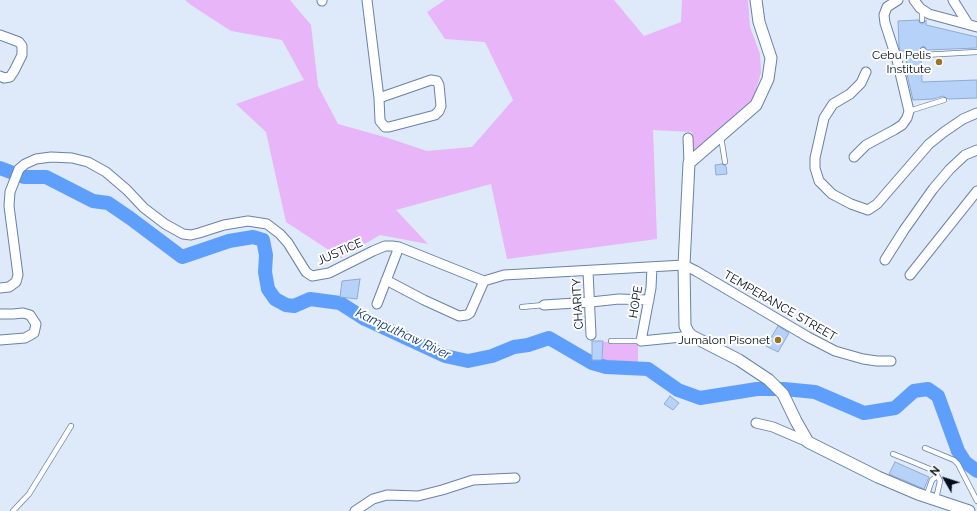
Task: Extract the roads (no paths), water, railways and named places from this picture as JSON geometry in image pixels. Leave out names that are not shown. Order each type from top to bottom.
[{"type":"street","points":[[368,0],[379,98],[380,121],[382,124],[385,127],[390,127],[435,115],[441,106],[439,85],[436,81],[431,80],[379,98]]},
{"type":"street","points":[[689,163],[756,105],[768,79],[771,58],[759,22],[756,0]]},
{"type":"street","points":[[854,157],[866,145],[902,124],[907,118],[909,111],[897,60],[884,23],[884,4],[898,0]]},
{"type":"street","points":[[914,0],[929,14],[972,26]]},
{"type":"street","points":[[953,0],[972,26]]},
{"type":"street","points":[[0,35],[19,42],[22,46],[22,55],[10,77],[4,78],[0,76]]},
{"type":"street","points":[[866,72],[861,83],[850,94],[833,104],[824,118],[815,158],[815,168],[819,182],[832,194],[851,204],[868,210],[877,204],[929,144],[963,119],[977,113]]},
{"type":"street","points":[[688,138],[689,163],[684,265],[684,326],[692,336],[739,360],[769,380],[783,394],[808,442]]},
{"type":"street","points":[[885,260],[933,189],[950,169],[965,155],[977,150]]},
{"type":"street","name":"JUSTICE","points":[[0,288],[9,287],[16,282],[18,275],[10,206],[10,192],[17,173],[25,164],[36,159],[51,157],[72,158],[88,162],[106,172],[127,190],[144,208],[165,224],[183,234],[195,234],[224,224],[248,221],[267,224],[280,234],[288,243],[306,272],[312,276],[329,273],[385,246],[399,247],[484,282]]},
{"type":"street","points":[[910,275],[977,191]]},
{"type":"street","points":[[0,208],[10,206]]},
{"type":"street","points":[[377,304],[399,247]]},
{"type":"street","points":[[386,280],[459,316],[470,313],[484,282],[504,275],[684,265]]},
{"type":"street","name":"TEMPERANCE STREET","points":[[684,265],[835,351],[863,359],[891,361]]},
{"type":"street","name":"HOPE","points":[[641,341],[651,288],[652,267]]},
{"type":"street","name":"CHARITY","points":[[588,271],[591,302],[591,335]]},
{"type":"street","points":[[544,305],[620,299],[649,300]]},
{"type":"street","points":[[0,314],[30,314],[36,324],[34,333],[25,338],[0,340]]},
{"type":"street","points":[[641,341],[692,336]]},
{"type":"street","points":[[756,423],[773,427],[808,442],[878,477],[931,499],[966,511]]},
{"type":"street","points":[[355,511],[373,499],[387,495],[418,496],[473,480],[515,478]]},
{"type":"lane","points":[[922,9],[922,20]]},
{"type":"lane","points":[[923,50],[923,55],[977,52]]},
{"type":"lane","points":[[909,111],[944,100]]},
{"type":"lane","points":[[720,135],[725,162]]},
{"type":"lane","points":[[522,307],[544,305]]},
{"type":"lane","points":[[611,341],[641,341]]},
{"type":"lane","points":[[13,511],[29,494],[71,426]]},
{"type":"lane","points":[[925,448],[954,460],[958,464],[977,501]]},
{"type":"lane","points":[[893,454],[936,473],[936,476],[940,481],[931,499]]},
{"type":"lane","points":[[931,499],[932,480],[936,476]]},
{"type":"waterway","name":"Kamputhaw River","points":[[0,168],[24,177],[46,177],[93,201],[108,203],[182,257],[229,241],[253,237],[263,240],[266,255],[265,272],[268,289],[275,299],[286,305],[294,306],[310,299],[340,303],[365,319],[445,356],[468,361],[492,356],[514,347],[528,345],[549,338],[592,363],[606,367],[648,369],[678,390],[700,398],[757,389],[784,389],[815,392],[864,413],[895,408],[914,391],[928,389],[938,396],[958,451],[965,462],[977,471]]},
{"type":"place","name":"Cebu Pelis Institute","points":[[939,62]]},
{"type":"place","name":"Jumalon Pisonet","points":[[778,340]]}]
